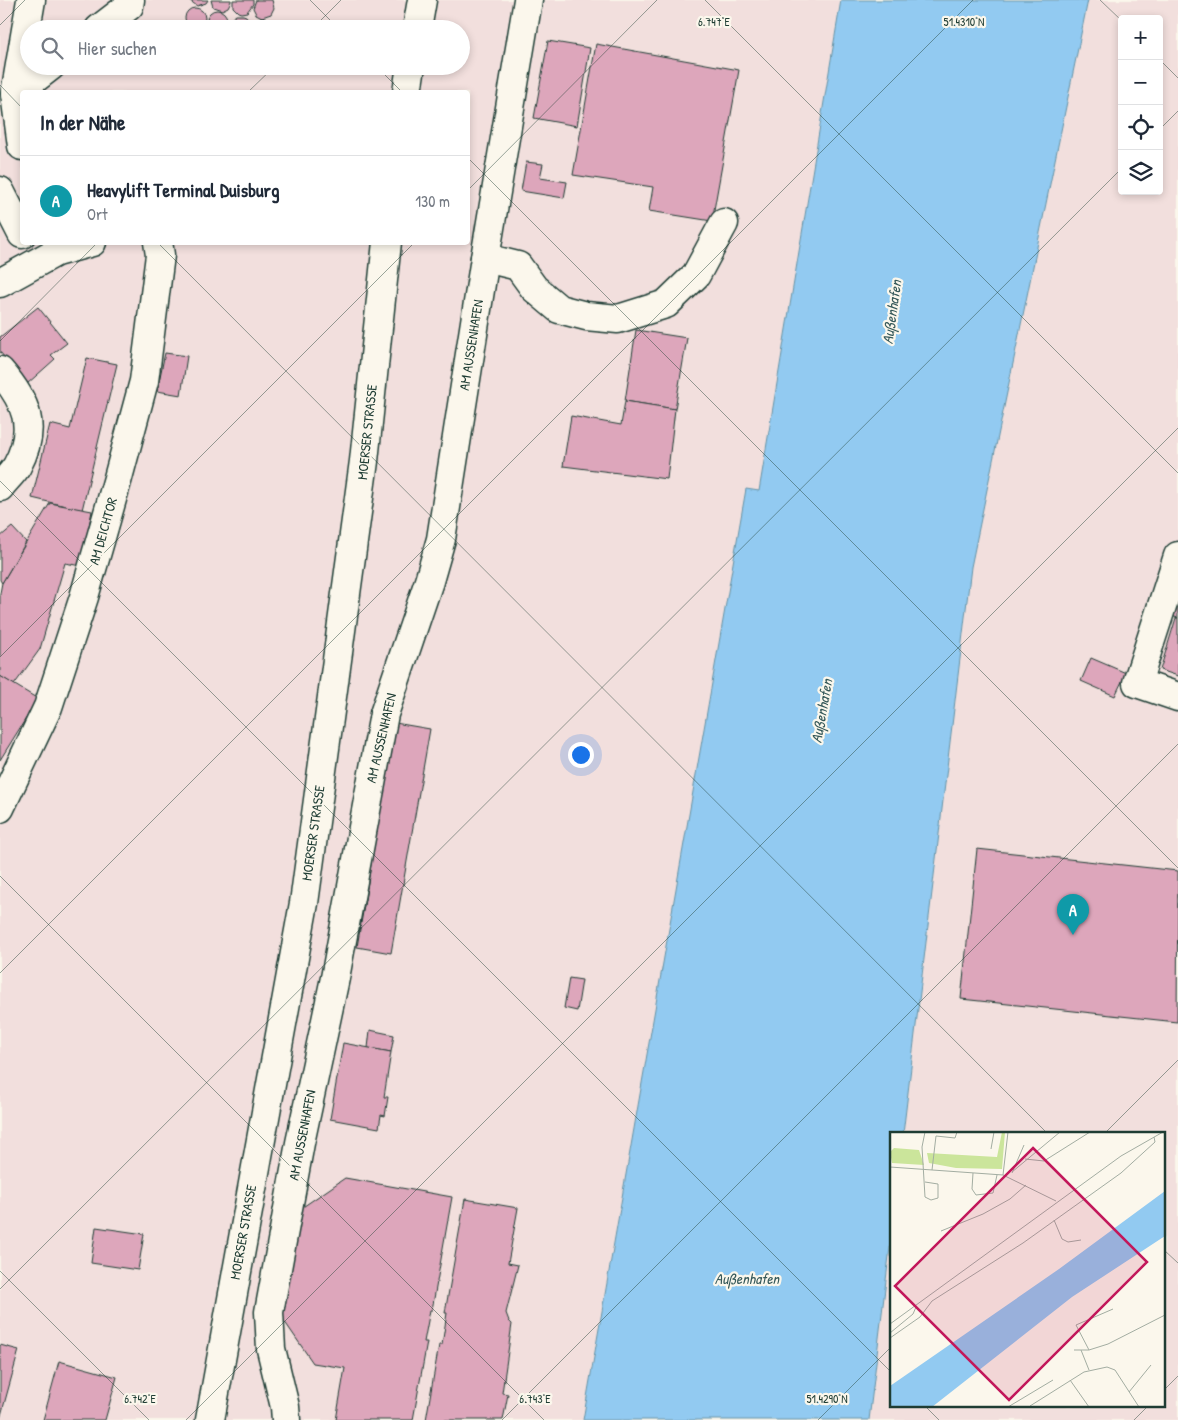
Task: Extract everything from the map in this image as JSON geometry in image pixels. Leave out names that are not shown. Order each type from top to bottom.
[{"type":"street","points":[[28,20],[31,0]]},
{"type":"street","points":[[111,20],[129,6],[130,0]]},
{"type":"street","points":[[419,20],[422,0]]},
{"type":"street","name":"AM AUSSENHAFEN","points":[[286,1420],[285,1407],[271,1349],[270,1312],[300,1144],[337,968],[384,714],[429,581],[441,539],[528,0]]},
{"type":"street","points":[[20,65],[15,94],[20,131]]},
{"type":"street","points":[[20,90],[39,75]]},
{"type":"street","points":[[407,90],[410,75]]},
{"type":"street","points":[[15,94],[20,90]]},
{"type":"street","points":[[0,191],[20,227]]},
{"type":"street","points":[[485,258],[518,266],[534,288],[559,309],[586,316],[618,319],[666,304],[696,275],[724,223]]},
{"type":"street","points":[[0,283],[22,245]]},
{"type":"street","points":[[41,245],[56,252],[81,245]]},
{"type":"street","name":"AM DEICHTOR","points":[[0,808],[48,707],[84,597],[118,478],[144,380],[159,263],[158,245]]},
{"type":"street","name":"MOERSER STRASSE","points":[[212,1417],[304,903],[364,461],[388,245]]},
{"type":"street","points":[[0,371],[14,387],[27,412],[27,438],[17,466],[0,487]]},
{"type":"street","points":[[1178,556],[1137,683],[1178,697]]},
{"type":"shaded area","points":[[0,0],[841,0],[759,491],[746,490],[583,1420],[0,1420]]},
{"type":"shaded area","points":[[1088,0],[1178,0],[1178,1420],[869,1420],[890,1247],[890,1408],[1166,1408],[1166,1132],[903,1132],[971,567]]},
{"type":"water","name":"Außenhafen","points":[[841,0],[1088,0],[971,567],[903,1132],[890,1132],[890,1247],[869,1420],[583,1420],[746,489],[759,491]]},
{"type":"building","points":[[189,0],[208,0],[206,3],[197,6]]},
{"type":"building","points":[[211,0],[231,1],[228,7],[222,10],[213,7]]},
{"type":"building","points":[[233,0],[253,0],[253,4],[247,12],[241,13],[233,7]]},
{"type":"building","points":[[256,0],[272,0],[274,8],[271,14],[262,17],[256,14],[253,8]]},
{"type":"building","points":[[191,8],[199,8],[205,14],[205,20],[185,20],[185,14]]},
{"type":"building","points":[[217,10],[226,16],[227,20],[207,20],[210,13]]},
{"type":"building","points":[[236,15],[243,15],[249,20],[231,20]]},
{"type":"building","points":[[262,17],[268,20],[257,20]]},
{"type":"building","points":[[548,41],[590,48],[577,126],[534,118]]},
{"type":"building","points":[[596,44],[739,70],[712,221],[649,211],[653,187],[573,175]]},
{"type":"building","points":[[526,162],[543,164],[540,178],[567,182],[564,198],[521,191]]},
{"type":"building","points":[[38,307],[67,343],[51,355],[55,359],[27,384],[0,352],[0,337]]},
{"type":"building","points":[[636,330],[687,338],[675,409],[625,401]]},
{"type":"building","points":[[165,353],[187,356],[181,395],[157,391]]},
{"type":"building","points":[[87,358],[117,364],[82,510],[32,498],[50,424],[70,429]]},
{"type":"building","points":[[625,401],[675,409],[667,479],[563,466],[571,416],[621,425]]},
{"type":"building","points":[[50,503],[92,511],[81,566],[65,563],[40,649],[14,685],[0,676],[0,593],[2,583]]},
{"type":"building","points":[[12,527],[26,542],[2,583],[0,580],[0,537]]},
{"type":"building","points":[[1178,595],[1178,618],[1171,616]]},
{"type":"building","points":[[1176,618],[1178,618],[1178,676],[1160,670]]},
{"type":"building","points":[[1091,658],[1126,673],[1115,696],[1081,681]]},
{"type":"building","points":[[0,676],[38,699],[0,760]]},
{"type":"building","points":[[395,723],[430,729],[391,953],[357,947]]},
{"type":"building","points":[[977,849],[1178,871],[1177,1022],[961,999]]},
{"type":"building","points":[[569,978],[582,980],[577,1011],[564,1008]]},
{"type":"building","points":[[370,1030],[394,1035],[391,1052],[368,1048]]},
{"type":"building","points":[[343,1043],[391,1052],[384,1097],[388,1097],[385,1116],[381,1115],[379,1128],[330,1119]]},
{"type":"building","points":[[345,1178],[452,1197],[432,1310],[430,1310],[424,1342],[427,1342],[413,1420],[336,1420],[345,1368],[313,1363],[278,1312],[294,1213]]},
{"type":"building","points":[[465,1199],[518,1208],[508,1263],[518,1265],[506,1313],[512,1324],[502,1393],[508,1394],[503,1420],[426,1420],[439,1345],[442,1345],[447,1313],[445,1313]]},
{"type":"building","points":[[96,1227],[144,1234],[138,1270],[91,1263]]},
{"type":"building","points":[[0,1345],[19,1350],[0,1419]]},
{"type":"building","points":[[59,1361],[117,1377],[105,1420],[43,1420]]},
{"type":"place","name":"Heavylift Terminal Duisburg","points":[[1073,935]]}]
